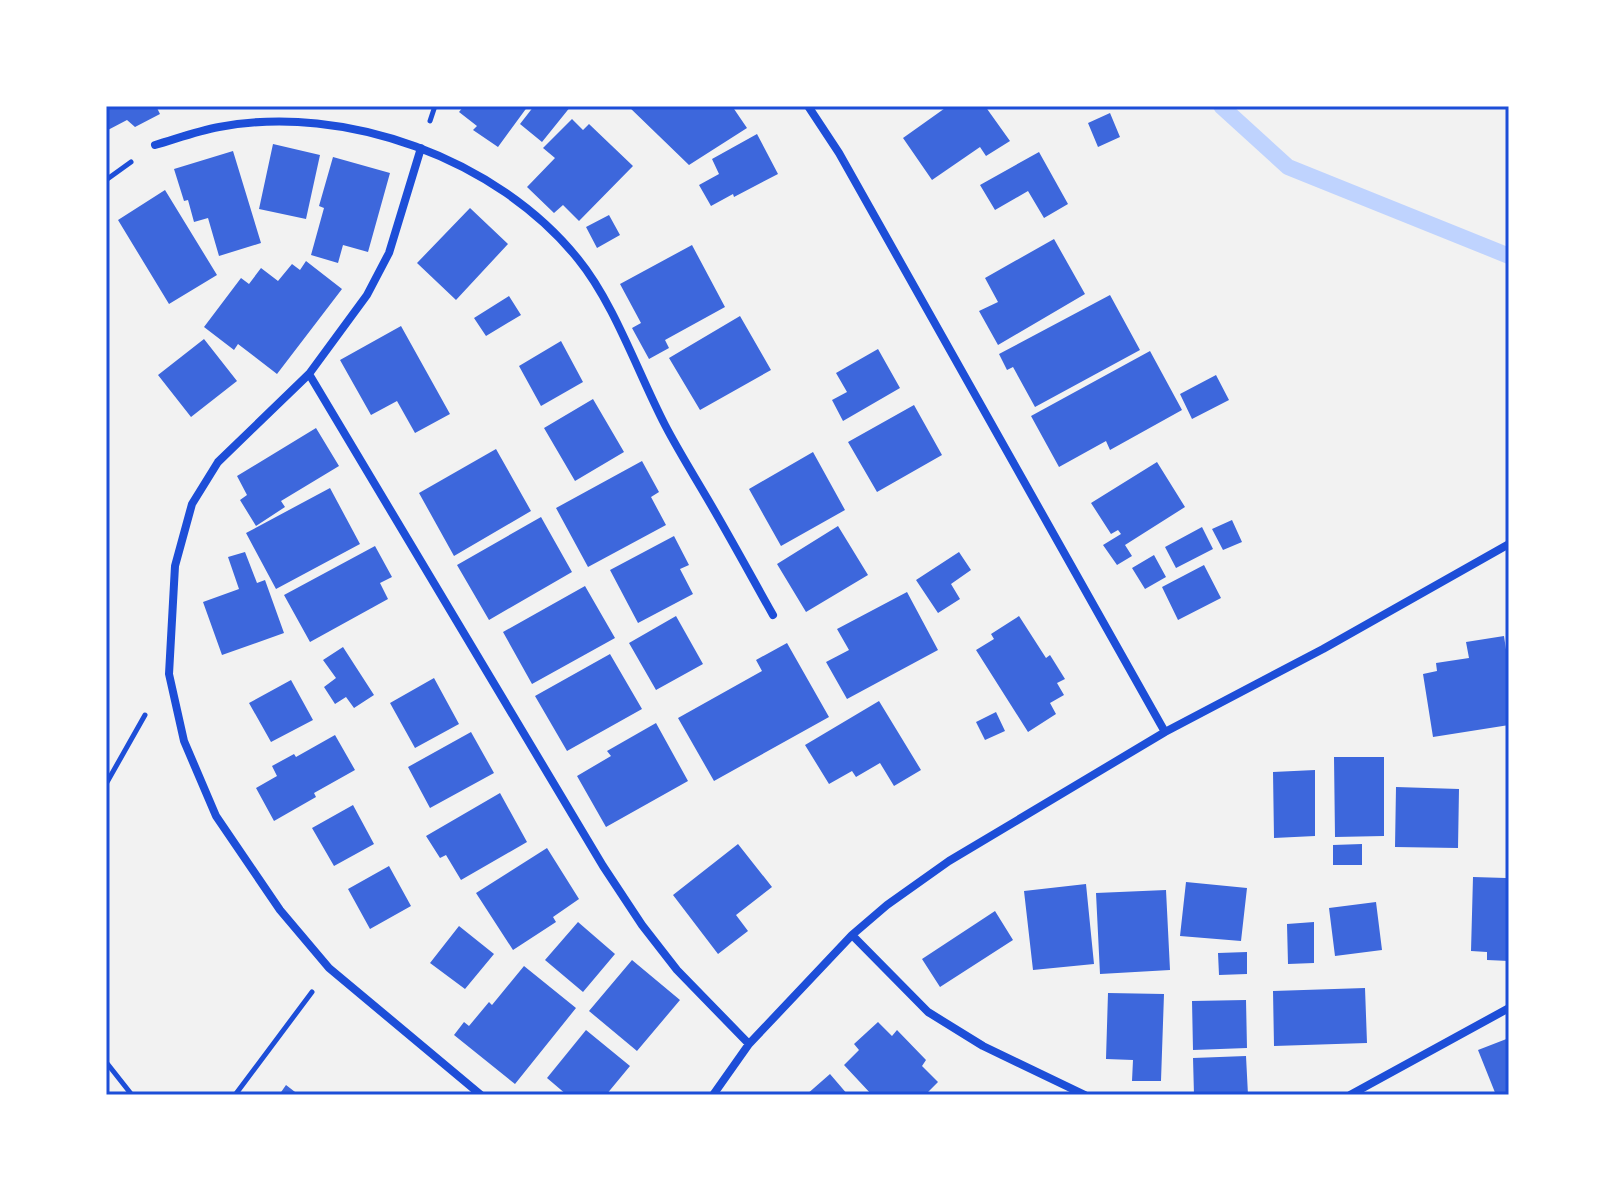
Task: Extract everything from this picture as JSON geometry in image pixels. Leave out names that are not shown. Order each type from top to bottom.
[{"type":"street","points":[[808,106],[839,153],[1165,732]]},
{"type":"street","points":[[155,145],[219,127],[287,123],[365,131],[421,148],[487,181],[521,205],[578,259],[597,287],[667,430],[773,615]]},
{"type":"street","points":[[421,148],[389,253],[367,295],[309,374],[218,462],[192,504],[175,566],[169,674],[184,741],[216,816],[280,910],[329,968],[481,1095]]},
{"type":"street","points":[[309,374],[603,866],[642,925],[677,970],[749,1044]]},
{"type":"street","points":[[713,1095],[749,1044],[852,935],[887,905],[949,861],[1165,732],[1323,649],[1509,544]]},
{"type":"street","points":[[852,935],[928,1012],[983,1046],[1085,1095]]},
{"type":"street","points":[[1350,1095],[1509,1008]]},
{"type":"path","points":[[106,784],[169,674]]},
{"type":"path","points":[[235,1095],[329,968]]},
{"type":"path","points":[[106,1062],[132,1095]]},
{"type":"building","points":[[106,106],[156,106],[160,114],[135,127],[127,120],[106,131]]},
{"type":"building","points":[[464,106],[528,106],[498,147],[473,130],[477,126],[459,112]]},
{"type":"building","points":[[534,106],[571,106],[542,142],[520,124]]},
{"type":"building","points":[[628,106],[732,106],[747,128],[689,165]]},
{"type":"building","points":[[948,106],[985,106],[1010,141],[986,156],[980,147],[932,180],[903,138]]},
{"type":"building","points":[[1110,113],[1120,137],[1098,147],[1088,123]]},
{"type":"building","points":[[572,119],[583,130],[589,124],[633,166],[579,221],[563,205],[554,213],[527,187],[555,158],[543,148]]},
{"type":"building","points":[[757,134],[778,174],[711,206],[699,185],[719,174],[712,159]]},
{"type":"building","points":[[273,144],[320,155],[306,219],[259,209]]},
{"type":"building","points":[[233,151],[261,243],[219,256],[208,218],[194,222],[174,169]]},
{"type":"building","points":[[1039,152],[1068,204],[1044,218],[1028,191],[995,210],[980,185]]},
{"type":"building","points":[[333,157],[390,173],[368,252],[343,245],[338,263],[311,255],[324,208],[319,206]]},
{"type":"building","points":[[165,190],[217,275],[169,304],[118,220]]},
{"type":"building","points":[[470,208],[508,244],[456,300],[417,263]]},
{"type":"building","points":[[609,215],[620,235],[597,248],[586,227]]},
{"type":"building","points":[[1054,239],[1085,294],[998,345],[979,311],[998,302],[985,278]]},
{"type":"building","points":[[692,245],[725,307],[665,340],[669,348],[649,359],[632,328],[641,323],[620,284]]},
{"type":"building","points":[[306,261],[342,289],[277,374],[238,344],[234,350],[204,327],[241,278],[249,284],[261,268],[278,281],[292,264],[300,270]]},
{"type":"building","points":[[1110,295],[1140,350],[1035,407],[1013,367],[1007,370],[999,354]]},
{"type":"building","points":[[509,296],[521,315],[486,336],[474,318]]},
{"type":"building","points":[[740,316],[771,370],[700,410],[669,358]]},
{"type":"building","points":[[401,326],[450,414],[415,433],[397,401],[371,415],[340,360]]},
{"type":"building","points":[[204,339],[237,381],[191,417],[158,375]]},
{"type":"building","points":[[561,341],[583,382],[541,406],[519,366]]},
{"type":"building","points":[[878,349],[900,388],[843,421],[832,400],[847,392],[836,373]]},
{"type":"building","points":[[1150,351],[1182,410],[1110,450],[1106,441],[1059,467],[1031,416]]},
{"type":"building","points":[[1216,375],[1229,400],[1192,419],[1180,394]]},
{"type":"building","points":[[593,399],[624,452],[575,481],[544,428]]},
{"type":"building","points":[[914,405],[942,455],[877,492],[848,442]]},
{"type":"building","points":[[316,428],[339,466],[281,501],[285,507],[256,526],[240,500],[247,495],[237,476]]},
{"type":"building","points":[[496,449],[531,511],[454,556],[419,493]]},
{"type":"building","points":[[813,452],[845,510],[781,546],[749,489]]},
{"type":"building","points":[[642,461],[659,492],[651,497],[666,525],[588,567],[556,508]]},
{"type":"building","points":[[1157,462],[1185,507],[1125,545],[1132,556],[1117,565],[1103,545],[1121,534],[1118,530],[1111,534],[1091,503]]},
{"type":"building","points":[[330,488],[360,544],[276,589],[246,533]]},
{"type":"building","points":[[541,517],[572,572],[489,620],[457,565]]},
{"type":"building","points":[[1232,520],[1242,542],[1223,550],[1212,529]]},
{"type":"building","points":[[838,526],[868,575],[806,612],[777,564]]},
{"type":"building","points":[[1202,527],[1213,549],[1176,568],[1165,547]]},
{"type":"building","points":[[674,536],[689,565],[680,569],[693,594],[638,623],[610,570]]},
{"type":"building","points":[[375,546],[392,577],[380,583],[388,599],[310,642],[284,595]]},
{"type":"building","points":[[245,552],[257,583],[265,580],[284,633],[222,655],[203,602],[239,589],[228,557]]},
{"type":"building","points":[[959,552],[971,570],[951,584],[960,599],[938,613],[916,580]]},
{"type":"building","points":[[1154,555],[1166,577],[1145,589],[1132,568]]},
{"type":"building","points":[[1204,565],[1221,598],[1178,620],[1162,587]]},
{"type":"building","points":[[585,586],[615,638],[532,684],[503,632]]},
{"type":"building","points":[[907,592],[938,650],[847,699],[826,662],[849,650],[837,629]]},
{"type":"building","points":[[676,616],[703,664],[656,690],[629,643]]},
{"type":"building","points":[[1019,616],[1046,658],[1050,655],[1065,679],[1057,683],[1064,695],[1050,703],[1056,714],[1028,732],[976,650],[994,639],[991,634]]},
{"type":"building","points":[[1504,636],[1509,670],[1509,725],[1433,737],[1423,674],[1437,671],[1436,663],[1469,658],[1466,642]]},
{"type":"building","points":[[787,643],[829,717],[714,781],[678,718],[762,671],[756,660]]},
{"type":"building","points":[[343,647],[374,695],[354,708],[346,697],[335,704],[324,687],[336,678],[323,660]]},
{"type":"building","points":[[610,654],[642,709],[567,751],[535,696]]},
{"type":"building","points":[[434,678],[459,724],[415,748],[390,703]]},
{"type":"building","points":[[291,680],[313,720],[271,742],[249,703]]},
{"type":"building","points":[[879,701],[921,770],[894,786],[880,763],[856,777],[852,771],[829,784],[805,745]]},
{"type":"building","points":[[996,712],[1005,731],[985,740],[976,722]]},
{"type":"building","points":[[656,723],[688,781],[606,827],[577,776],[611,756],[607,751]]},
{"type":"building","points":[[471,732],[494,773],[430,808],[408,767]]},
{"type":"building","points":[[335,735],[355,770],[274,821],[256,788],[277,776],[272,766],[294,754],[296,757]]},
{"type":"building","points":[[1334,757],[1384,757],[1384,836],[1335,837]]},
{"type":"building","points":[[1315,770],[1315,836],[1274,838],[1273,772]]},
{"type":"building","points":[[1396,787],[1459,789],[1458,848],[1395,847]]},
{"type":"building","points":[[500,793],[527,842],[461,880],[446,855],[440,858],[426,836]]},
{"type":"building","points":[[353,805],[374,844],[334,866],[312,828]]},
{"type":"building","points":[[738,844],[772,887],[736,915],[748,931],[718,954],[673,895]]},
{"type":"building","points":[[1362,844],[1362,865],[1333,865],[1333,845]]},
{"type":"building","points":[[547,848],[579,899],[553,917],[556,922],[513,950],[476,893]]},
{"type":"building","points":[[389,866],[411,906],[370,929],[348,889]]},
{"type":"building","points":[[1506,867],[1509,867],[1509,961],[1487,960],[1487,952],[1471,951],[1473,877],[1506,878]]},
{"type":"building","points":[[1186,882],[1247,888],[1241,941],[1180,936]]},
{"type":"building","points":[[1086,884],[1094,964],[1033,970],[1024,891]]},
{"type":"building","points":[[1166,890],[1170,970],[1100,974],[1096,893]]},
{"type":"building","points":[[1376,902],[1382,950],[1335,956],[1329,908]]},
{"type":"building","points":[[995,911],[1013,940],[940,987],[922,959]]},
{"type":"building","points":[[578,922],[615,954],[583,992],[545,960]]},
{"type":"building","points":[[1314,922],[1314,963],[1288,964],[1287,924]]},
{"type":"building","points":[[459,926],[494,954],[465,989],[430,963]]},
{"type":"building","points":[[1247,952],[1247,974],[1219,975],[1218,953]]},
{"type":"building","points":[[632,960],[680,1000],[637,1051],[589,1011]]},
{"type":"building","points":[[524,966],[576,1008],[515,1084],[454,1035],[464,1022],[469,1026],[489,1002],[492,1005]]},
{"type":"building","points":[[1365,988],[1367,1043],[1274,1046],[1273,991]]},
{"type":"building","points":[[1108,993],[1164,994],[1161,1081],[1132,1081],[1133,1060],[1106,1059]]},
{"type":"building","points":[[1246,1000],[1247,1048],[1193,1050],[1192,1001]]},
{"type":"building","points":[[878,1022],[892,1036],[897,1030],[926,1060],[922,1066],[938,1082],[925,1095],[872,1095],[844,1065],[859,1050],[854,1044]]},
{"type":"building","points":[[586,1030],[630,1066],[606,1095],[567,1095],[547,1078]]},
{"type":"building","points":[[1509,1038],[1509,1095],[1496,1095],[1478,1050]]},
{"type":"building","points":[[1246,1056],[1248,1095],[1194,1095],[1193,1058]]},
{"type":"building","points":[[830,1074],[848,1095],[806,1095]]},
{"type":"building","points":[[286,1085],[299,1095],[279,1095]]},
{"type":"waterway","points":[[1221,106],[1288,167],[1509,256]]}]
